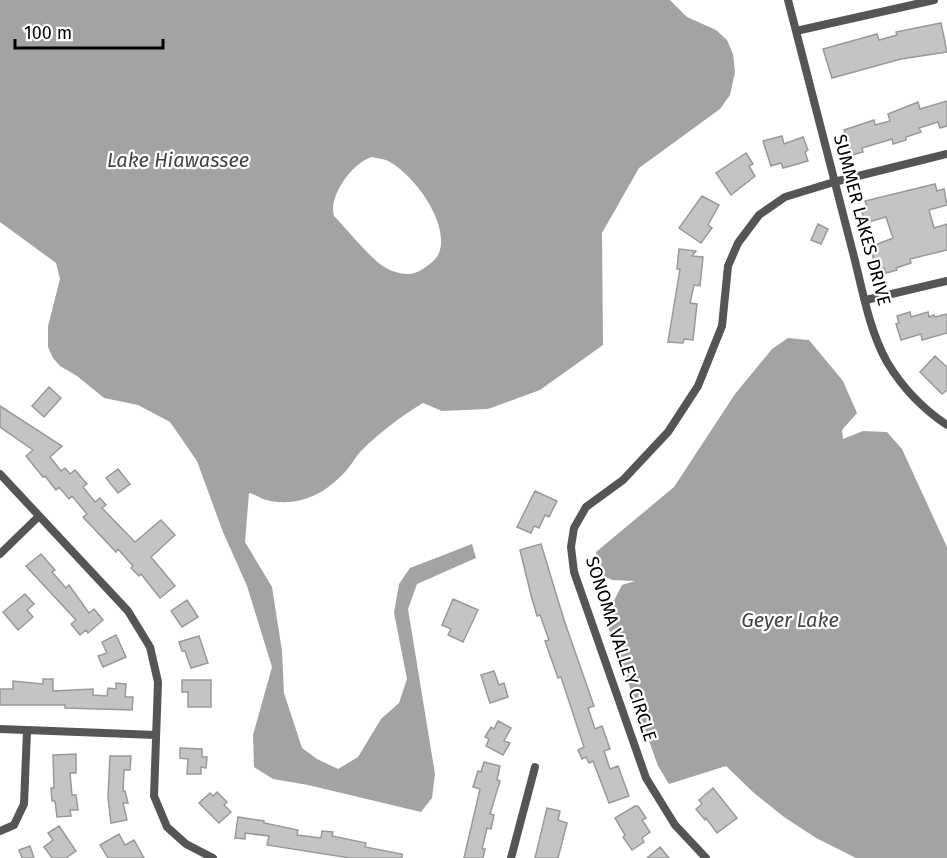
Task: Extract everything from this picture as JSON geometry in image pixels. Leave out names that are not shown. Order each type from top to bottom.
[{"type":"street","name":"SUMMER LAKES DRIVE","points":[[788,0],[875,334],[887,362],[903,385],[928,412],[947,424]]},
{"type":"street","points":[[796,31],[934,0]]},
{"type":"street","name":"SONOMA VALLEY CIRCLE","points":[[706,858],[675,825],[646,778],[574,572],[571,547],[574,528],[586,507],[623,480],[668,432],[698,386],[722,326],[728,266],[738,243],[759,215],[785,197],[834,182],[947,154]]},
{"type":"street","points":[[866,300],[947,281]]},
{"type":"street","points":[[0,474],[128,611],[150,647],[158,682],[154,796],[167,827],[186,844],[213,858]]},
{"type":"street","points":[[0,554],[39,516]]},
{"type":"street","points":[[0,729],[156,735]]},
{"type":"street","points":[[0,831],[14,825],[24,804],[27,731]]},
{"type":"street","points":[[511,858],[535,767]]},
{"type":"water","name":"Lake Hiawassee","points":[[0,0],[670,0],[687,17],[716,30],[727,40],[733,54],[735,72],[730,95],[720,109],[639,168],[602,233],[603,345],[540,390],[488,409],[442,411],[423,403],[375,437],[341,476],[316,495],[297,501],[276,502],[249,493],[245,542],[272,587],[282,651],[284,693],[302,748],[317,759],[338,769],[358,757],[381,719],[399,703],[407,679],[394,613],[399,584],[410,568],[472,544],[476,558],[417,584],[408,609],[435,774],[432,798],[421,812],[273,779],[254,767],[253,735],[272,667],[247,586],[223,532],[197,461],[170,422],[138,405],[104,398],[77,376],[60,366],[53,358],[48,347],[48,326],[60,279],[56,263],[0,222]],"holes":[[[372,157],[386,160],[407,175],[426,198],[439,225],[441,238],[439,253],[433,262],[417,272],[404,274],[380,264],[334,216],[333,208],[338,190],[357,166]]]},
{"type":"water","name":"Geyer Lake","points":[[788,338],[809,340],[843,381],[857,413],[842,430],[843,439],[863,431],[887,432],[902,449],[947,547],[947,858],[856,858],[816,838],[784,817],[726,766],[669,784],[658,766],[605,618],[622,585],[635,581],[612,580],[598,573],[596,552],[674,487],[735,394],[772,349]]},
{"type":"building","points":[[941,23],[947,52],[901,59],[832,78],[823,49],[877,34],[879,40],[897,35],[896,32]]},
{"type":"building","points":[[947,101],[947,126],[940,128],[938,122],[919,128],[921,132],[906,137],[906,140],[893,144],[892,139],[862,148],[863,152],[852,155],[844,130],[874,120],[875,125],[890,121],[888,114],[918,102],[920,109]]},
{"type":"building","points":[[782,136],[784,144],[803,137],[808,150],[805,152],[808,161],[783,168],[781,163],[771,166],[763,141]]},
{"type":"building","points":[[746,153],[753,164],[749,166],[755,176],[731,195],[716,173]]},
{"type":"building","points":[[935,184],[937,191],[944,189],[947,205],[929,210],[934,228],[947,224],[947,250],[910,259],[911,263],[896,268],[897,270],[886,273],[884,268],[877,271],[870,247],[893,238],[886,217],[865,223],[861,209],[867,207],[865,201]]},
{"type":"building","points":[[702,196],[719,205],[708,225],[712,228],[701,243],[679,228]]},
{"type":"building","points":[[818,224],[828,229],[821,244],[811,240]]},
{"type":"building","points":[[679,249],[696,251],[692,256],[703,257],[700,286],[694,285],[690,303],[697,304],[693,340],[684,339],[683,343],[668,342],[680,269],[677,269]]},
{"type":"building","points":[[910,312],[911,317],[928,312],[929,317],[947,314],[947,333],[922,340],[921,334],[901,340],[896,324],[899,323],[897,316]]},
{"type":"building","points":[[935,356],[947,367],[947,390],[942,394],[920,372]]},
{"type":"building","points":[[49,387],[61,398],[44,417],[32,406]]},
{"type":"building","points":[[0,406],[62,446],[50,457],[61,471],[65,468],[70,474],[75,470],[87,484],[83,487],[95,502],[100,498],[106,505],[102,508],[135,542],[161,520],[175,535],[151,557],[175,586],[160,598],[141,574],[139,576],[131,568],[133,566],[118,549],[116,552],[83,517],[87,514],[72,496],[69,499],[59,487],[56,490],[45,476],[43,477],[26,456],[33,450],[0,427]]},
{"type":"building","points":[[118,469],[130,484],[118,493],[106,478]]},
{"type":"building","points":[[535,491],[557,501],[549,517],[545,515],[539,528],[534,526],[531,533],[517,527]]},
{"type":"building","points":[[541,544],[594,706],[588,708],[595,729],[602,726],[610,749],[604,751],[610,769],[618,766],[629,796],[609,803],[593,761],[589,763],[586,757],[582,759],[578,750],[584,747],[561,677],[558,678],[545,641],[549,640],[540,615],[537,616],[531,595],[520,550]]},
{"type":"building","points":[[41,554],[55,570],[52,572],[66,588],[69,585],[89,613],[94,609],[103,620],[88,633],[86,630],[80,635],[71,624],[76,620],[26,566]]},
{"type":"building","points":[[25,594],[34,604],[27,610],[33,617],[18,630],[3,612]]},
{"type":"building","points":[[453,599],[478,610],[463,642],[448,635],[451,629],[442,625]]},
{"type":"building","points":[[187,600],[198,617],[182,627],[171,611]]},
{"type":"building","points":[[116,635],[126,657],[103,667],[98,656],[107,653],[102,642]]},
{"type":"building","points":[[199,636],[208,663],[191,668],[179,642]]},
{"type":"building","points":[[494,671],[499,685],[504,683],[508,697],[490,703],[481,675]]},
{"type":"building","points":[[43,679],[53,679],[53,691],[93,689],[93,695],[107,696],[108,688],[116,689],[116,683],[126,684],[125,697],[133,697],[132,710],[65,708],[65,705],[0,705],[0,689],[13,689],[13,681],[43,684]]},
{"type":"building","points":[[182,680],[211,680],[211,707],[188,707],[188,692],[182,692]]},
{"type":"building","points":[[498,721],[511,728],[504,741],[510,743],[503,755],[486,746],[489,739],[485,737],[491,727],[494,729]]},
{"type":"building","points":[[180,748],[202,749],[202,757],[207,757],[206,768],[201,767],[201,774],[187,774],[188,759],[180,758]]},
{"type":"building","points":[[76,754],[76,773],[70,773],[72,795],[76,795],[78,810],[70,810],[71,816],[57,817],[51,788],[54,788],[53,755]]},
{"type":"building","points":[[110,756],[131,756],[130,770],[124,770],[123,791],[125,791],[128,803],[123,803],[127,820],[111,823],[108,797]]},
{"type":"building","points":[[484,762],[500,766],[497,780],[500,781],[490,814],[494,815],[491,829],[487,828],[482,849],[485,849],[483,858],[464,858],[480,789],[473,787],[478,771],[481,772]]},
{"type":"building","points":[[713,788],[737,818],[717,833],[696,809],[702,804],[699,800]]},
{"type":"building","points":[[217,792],[227,802],[224,805],[231,812],[219,823],[199,803],[210,793],[213,796]]},
{"type":"building","points":[[638,806],[646,818],[642,820],[650,832],[642,838],[644,842],[632,850],[623,837],[625,835],[615,818]]},
{"type":"building","points":[[547,808],[560,811],[558,820],[567,823],[558,858],[535,858]]},
{"type":"building","points":[[238,817],[298,830],[297,835],[321,838],[322,831],[333,832],[332,836],[366,843],[365,847],[402,854],[402,858],[350,858],[267,845],[269,836],[245,833],[245,839],[235,838]]},
{"type":"building","points":[[59,826],[76,851],[66,858],[52,858],[44,847],[53,840],[48,833]]},
{"type":"building","points":[[119,834],[125,845],[134,840],[144,858],[108,858],[100,845]]},
{"type":"building","points":[[30,846],[34,858],[22,858],[19,850]]},
{"type":"building","points":[[660,847],[669,858],[647,858]]}]
